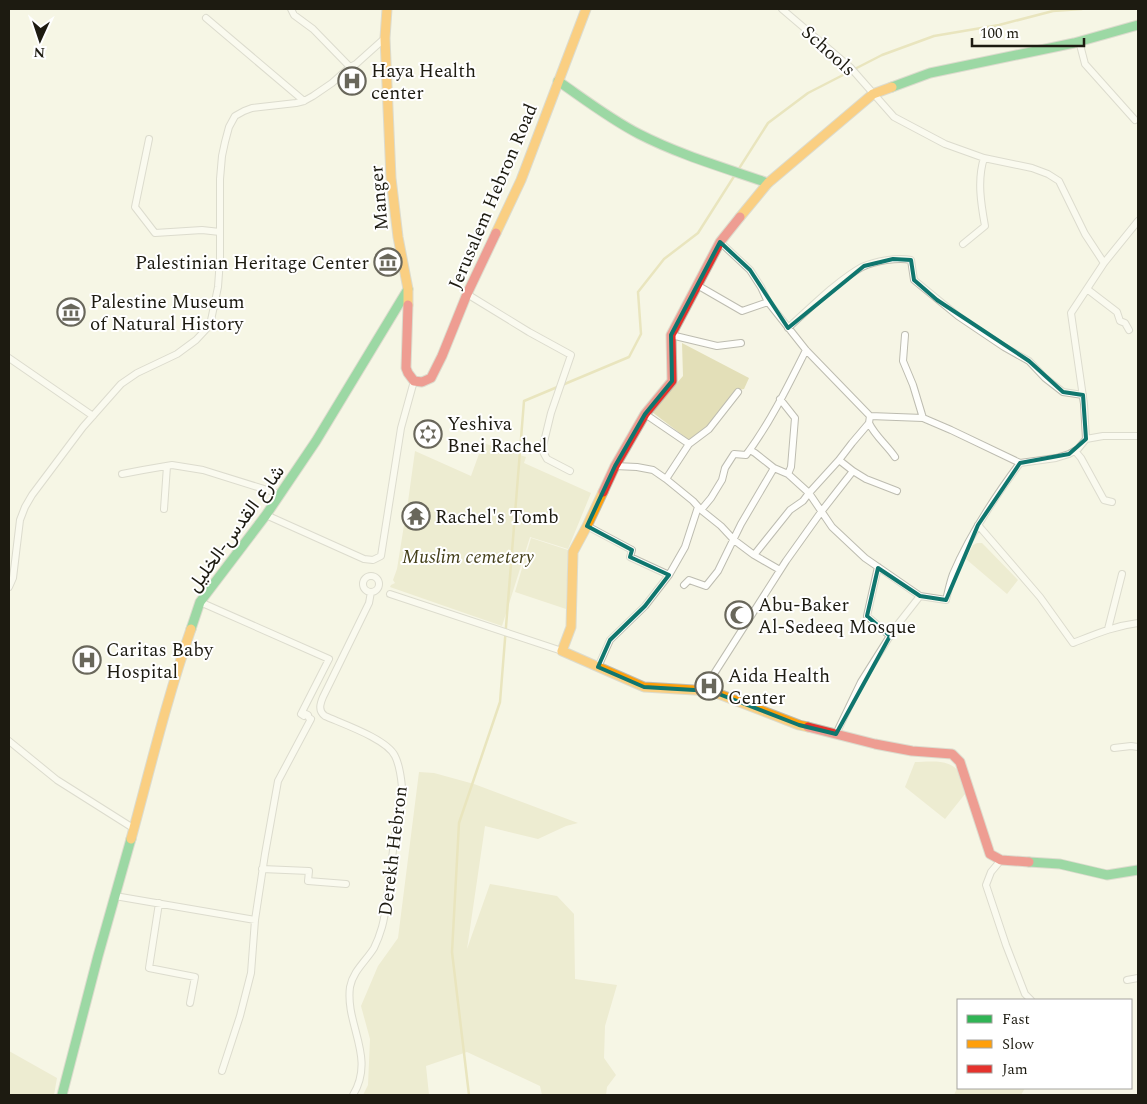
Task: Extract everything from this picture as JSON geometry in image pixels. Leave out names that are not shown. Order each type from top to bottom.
[{"type":"street","points":[[290,9],[294,16],[314,29],[350,67]]},
{"type":"street","name":"Manger","points":[[387,9],[385,38],[391,178],[398,237],[408,289],[406,362],[408,373],[414,381]]},
{"type":"street","name":"Jerusalem Hebron Road","points":[[414,381],[422,382],[431,378],[442,356],[467,294],[520,180],[586,9]]},
{"type":"street","name":"Schools","points":[[782,9],[850,67],[894,117],[945,144],[984,158],[1032,168],[1048,174],[1059,181],[1085,234],[1104,263]]},
{"type":"street","points":[[206,18],[304,101]]},
{"type":"street","points":[[562,651],[571,627],[573,552],[614,466],[645,414],[672,381],[671,335],[697,285],[720,242],[768,182],[873,94],[930,73],[1078,42],[1138,25]]},
{"type":"street","points":[[9,587],[13,578],[20,520],[25,507],[83,428],[121,384],[138,373],[177,354],[196,340],[210,325],[218,287],[222,156],[229,127],[235,116],[252,108],[304,101],[332,83],[385,38]]},
{"type":"street","points":[[1078,42],[1085,64],[1135,120]]},
{"type":"street","points":[[558,81],[614,119],[652,140],[718,166],[768,182]]},
{"type":"street","points":[[149,139],[135,208],[155,233],[202,230],[220,232]]},
{"type":"street","points":[[963,244],[985,226],[981,202],[980,169],[984,158]]},
{"type":"street","points":[[1086,439],[1083,395],[1071,313],[1104,263],[1138,221]]},
{"type":"street","points":[[720,242],[750,270],[768,302],[788,328],[870,419],[872,428],[894,457]]},
{"type":"street","points":[[788,328],[848,275],[864,266],[893,259],[911,260],[914,280],[937,300],[1004,347],[1029,361],[1045,378],[1063,392],[1083,395]]},
{"type":"street","points":[[697,285],[742,311],[768,302]]},
{"type":"street","name":"شارع القدس-الخليل","points":[[70,1070],[98,956],[133,828],[182,655],[200,602],[266,515],[316,442],[408,289]]},
{"type":"street","points":[[1087,289],[1117,312],[1120,321],[1125,323],[1129,330]]},
{"type":"street","points":[[467,294],[571,355],[551,413],[542,450],[547,459],[570,471]]},
{"type":"street","points":[[671,335],[717,346],[741,342]]},
{"type":"street","points":[[905,335],[903,361],[914,385],[923,418]]},
{"type":"street","points":[[598,668],[610,640],[645,606],[669,575],[685,547],[700,508],[711,498],[734,454],[746,455],[750,450],[806,350]]},
{"type":"street","points":[[9,358],[93,416]]},
{"type":"street","points":[[266,515],[364,558],[373,560],[381,556],[401,428],[414,381]]},
{"type":"street","points":[[666,479],[689,444],[709,429],[738,392]]},
{"type":"street","points":[[780,399],[795,418],[791,468],[788,474]]},
{"type":"street","points":[[645,414],[689,444]]},
{"type":"street","points":[[870,419],[923,418],[1020,464],[1056,458],[1075,451],[1086,439],[1104,436],[1138,436]]},
{"type":"street","points":[[754,555],[790,510],[803,501],[840,460],[870,419]]},
{"type":"street","points":[[750,450],[774,468],[788,474],[809,493],[832,527],[865,558],[920,596],[946,600],[953,575],[978,525],[1000,490],[1020,464]]},
{"type":"street","points":[[1075,451],[1081,458],[1104,500],[1112,502]]},
{"type":"street","points":[[840,460],[866,479],[897,491]]},
{"type":"street","points":[[164,509],[167,466]]},
{"type":"street","points":[[122,474],[172,466],[203,470],[280,494]]},
{"type":"street","points":[[614,466],[653,470],[722,526],[734,540],[754,555],[780,570]]},
{"type":"street","points":[[684,585],[690,580],[706,586],[718,571],[741,524],[774,468]]},
{"type":"street","points":[[703,691],[780,570],[853,471]]},
{"type":"street","points":[[978,525],[1040,597],[1073,643],[1108,629],[1138,623]]},
{"type":"street","points":[[587,526],[632,550],[630,557],[669,575]]},
{"type":"street","points":[[878,567],[868,616],[890,636]]},
{"type":"street","points":[[1108,629],[1122,574]]},
{"type":"street","name":"Derekh Hebron","points":[[353,1095],[358,1088],[362,1052],[353,1020],[350,989],[358,969],[373,949],[382,926],[402,787],[397,761],[391,749],[377,740],[325,716],[320,708],[323,697],[369,604],[371,592]]},
{"type":"street","points":[[390,594],[562,651],[644,688],[711,691],[799,725],[875,744],[912,751],[952,754],[960,762],[990,854],[1001,860],[1060,864],[1107,874],[1138,870]]},
{"type":"street","points":[[836,734],[861,682],[890,636],[920,596]]},
{"type":"street","points":[[200,602],[329,659],[301,714],[304,716],[307,714],[311,719],[278,781],[262,869],[255,920],[251,973],[240,1016],[222,1070]]},
{"type":"street","points":[[9,741],[57,780],[133,828]]},
{"type":"street","points":[[1114,748],[1138,747]]},
{"type":"street","points":[[1001,860],[991,872],[986,885],[1006,945],[1025,994],[1030,999]]},
{"type":"street","points":[[262,869],[309,871],[308,881],[346,884]]},
{"type":"street","points":[[115,896],[255,920]]},
{"type":"street","points":[[159,904],[149,968],[195,977],[190,1003]]},
{"type":"street","points":[[1127,980],[1138,978]]},
{"type":"street","points":[[62,1095],[70,1070]]},
{"type":"street","points":[[66,1095],[70,1070]]},
{"type":"highlighted area","points":[[720,242],[750,270],[788,328],[864,266],[893,259],[911,260],[914,280],[937,300],[1029,361],[1063,392],[1083,395],[1086,439],[1069,454],[1020,463],[978,525],[946,600],[920,596],[878,568],[867,616],[890,636],[836,734],[799,725],[711,691],[644,687],[598,667],[610,640],[645,606],[669,575],[630,557],[632,550],[587,526],[615,466],[645,414],[672,381],[671,335]]},
{"type":"green space","points":[[682,343],[749,378],[744,389],[738,390],[707,429],[689,440],[652,412],[683,376]]},
{"type":"green space","name":"Muslim cemetery","points":[[483,443],[526,457],[524,463],[591,493],[568,549],[530,537],[502,626],[390,587],[395,583],[393,580],[397,569],[405,519],[425,523],[427,513],[407,509],[415,451],[471,476]]},
{"type":"green space","points":[[531,538],[568,550],[566,609],[515,592]]},
{"type":"green space","points":[[982,543],[1018,580],[1007,594],[966,559],[973,545]]},
{"type":"green space","points":[[915,762],[946,763],[952,765],[960,774],[965,794],[945,819],[905,787]]},
{"type":"green space","points":[[419,772],[434,773],[474,784],[578,823],[566,826],[538,839],[485,826],[467,949],[490,884],[557,896],[574,914],[575,979],[617,985],[605,1026],[604,1058],[616,1075],[607,1087],[606,1095],[542,1095],[540,1086],[467,1052],[426,1066],[429,1095],[363,1095],[368,1085],[370,1039],[361,1006],[378,966],[398,938]]},
{"type":"green space","points":[[9,1051],[57,1078],[54,1095],[9,1095]]},
{"type":"green space","points":[[957,1088],[1024,1089],[1021,1095],[954,1095]]},
{"type":"waterway","points":[[469,1095],[452,952],[459,823],[500,702],[524,401],[629,357],[641,334],[638,292],[664,259],[698,233],[768,123],[808,93],[882,55],[934,36],[999,25],[1053,11],[1082,9]]},
{"type":"traffic: fast","points":[[892,87],[930,73],[1074,43],[1138,25]]},
{"type":"traffic: fast","points":[[558,81],[607,115],[655,142],[686,155],[768,183]]},
{"type":"traffic: fast","points":[[191,629],[200,602],[266,515],[316,441],[408,289]]},
{"type":"traffic: fast","points":[[62,1095],[131,839]]},
{"type":"traffic: fast","points":[[1029,862],[1060,864],[1107,875],[1138,870]]},
{"type":"traffic: slow","points":[[387,9],[385,38],[391,178],[398,237],[408,289],[408,305]]},
{"type":"traffic: slow","points":[[496,233],[521,180],[586,9]]},
{"type":"traffic: slow","points":[[740,217],[768,183],[873,94],[892,87]]},
{"type":"traffic: slow","points":[[603,492],[573,552],[571,627],[562,651],[644,687],[711,691],[808,727]]},
{"type":"traffic: slow","points":[[131,839],[166,707],[191,629]]},
{"type":"traffic: jam","points":[[603,492],[615,466],[645,414],[672,381],[671,335],[720,242],[740,217]]},
{"type":"traffic: jam","points":[[408,305],[406,368],[414,381],[422,382],[431,378],[442,356],[467,294],[496,233]]},
{"type":"traffic: jam","points":[[808,727],[912,751],[952,754],[960,762],[990,854],[1001,860],[1029,862]]},
{"type":"place","name":"Haya Health center","points":[[352,81]]},
{"type":"place","name":"Palestinian Heritage Center","points":[[388,262]]},
{"type":"place","name":"Palestine Museum of Natural History","points":[[71,312]]},
{"type":"place","name":"Yeshiva Bnei Rachel","points":[[428,434]]},
{"type":"place","name":"Rachel's Tomb","points":[[416,516]]},
{"type":"place","name":"Abu-Baker Al-Sedeeq Mosque","points":[[739,615]]},
{"type":"place","name":"Caritas Baby Hospital","points":[[87,660]]},
{"type":"place","name":"Aida Health Center","points":[[709,686]]}]
